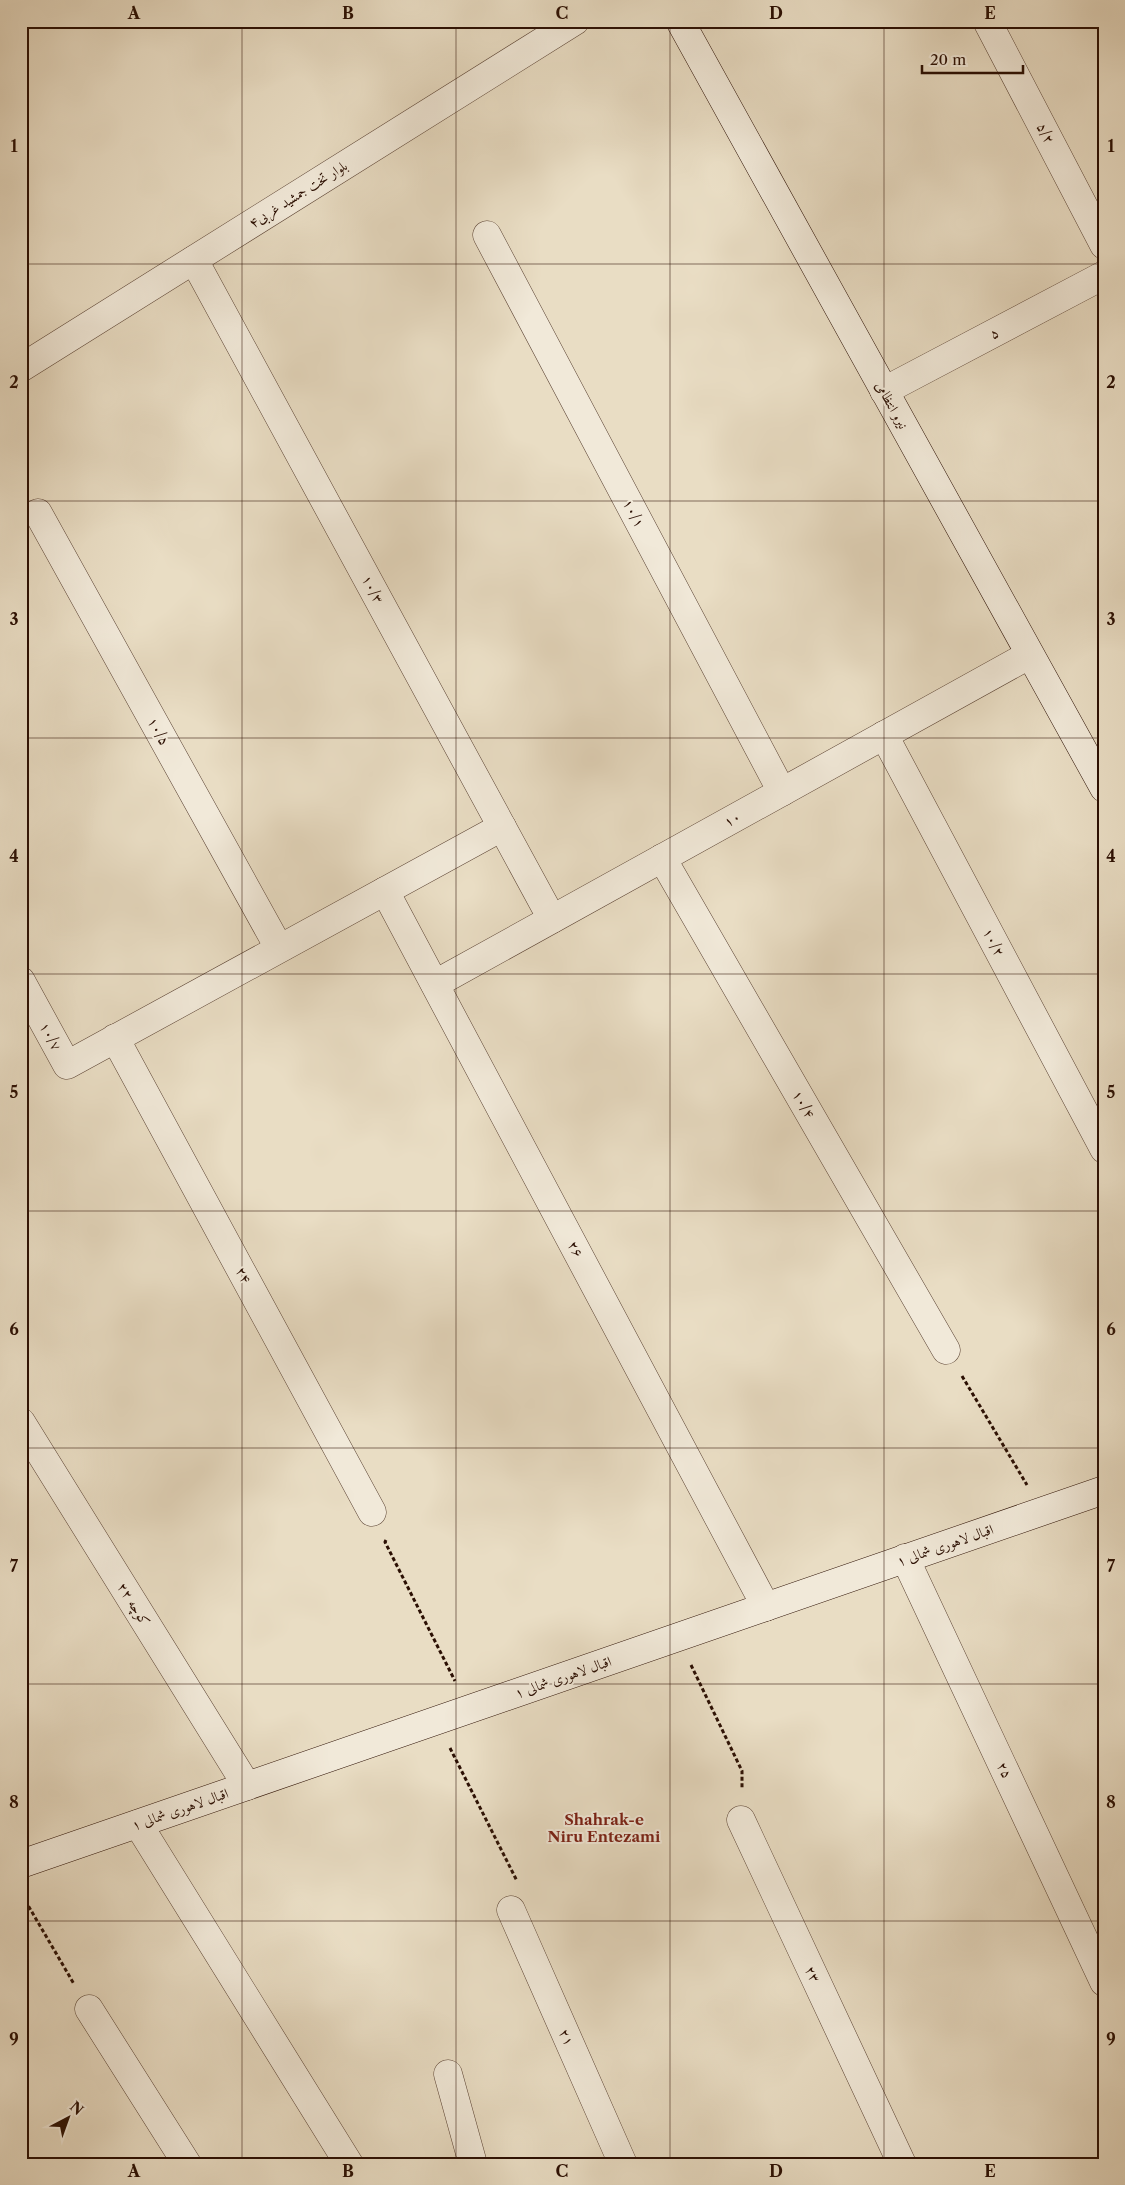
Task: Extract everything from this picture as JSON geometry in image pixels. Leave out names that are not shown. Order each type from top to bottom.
[{"type":"street","name":"بلوار تخت جمشید غربی۴","points":[[21,368],[574,21]]},
{"type":"street","name":"نیرو انتظامی","points":[[680,21],[1104,788]]},
{"type":"street","name":"۵/۲","points":[[987,21],[1104,245]]},
{"type":"street","name":"۱۰/۱","points":[[487,235],[782,792]]},
{"type":"street","name":"۱۰/۳","points":[[194,260],[552,919]]},
{"type":"street","name":"۵","points":[[884,391],[1104,275]]},
{"type":"street","name":"۱۰/۵","points":[[38,513],[279,948]]},
{"type":"street","name":"۱۰","points":[[435,984],[1029,655]]},
{"type":"street","name":"۱۰/۲","points":[[884,735],[1104,1149]]},
{"type":"street","points":[[115,1038],[502,827]]},
{"type":"street","name":"۱۰/۴","points":[[662,858],[946,1350]]},
{"type":"street","name":"۲۶","points":[[385,891],[766,1607]]},
{"type":"street","name":"۱۰/۷","points":[[21,981],[67,1064],[115,1038]]},
{"type":"street","name":"۲۴","points":[[115,1038],[372,1512]]},
{"type":"street","name":"کوچه ۲۲","points":[[21,1422],[247,1786]]},
{"type":"street","name":"اقبال لاهوری شمالی ۱","points":[[21,1864],[1104,1490]]},
{"type":"street","name":"۲۵","points":[[905,1558],[1104,1982]]},
{"type":"street","name":"۲۳","points":[[742,1820],[902,2164]]},
{"type":"street","points":[[138,1824],[349,2164]]},
{"type":"street","name":"۲۱","points":[[510,1910],[623,2164]]},
{"type":"street","points":[[89,2009],[187,2164]]},
{"type":"street","points":[[448,2074],[473,2164]]},
{"type":"path","points":[[946,1350],[1042,1511]]},
{"type":"path","points":[[372,1512],[388,1538],[385,1542],[469,1709]]},
{"type":"path","points":[[678,1637],[742,1771],[742,1820]]},
{"type":"path","points":[[436,1720],[519,1886],[510,1910]]},
{"type":"path","points":[[21,1894],[89,2009]]},
{"type":"shaded area","points":[[21,2143],[32,2164],[21,2164]]},
{"type":"district","name":"Shahrak-e Niru Entezami","points":[[604,1828]]}]
